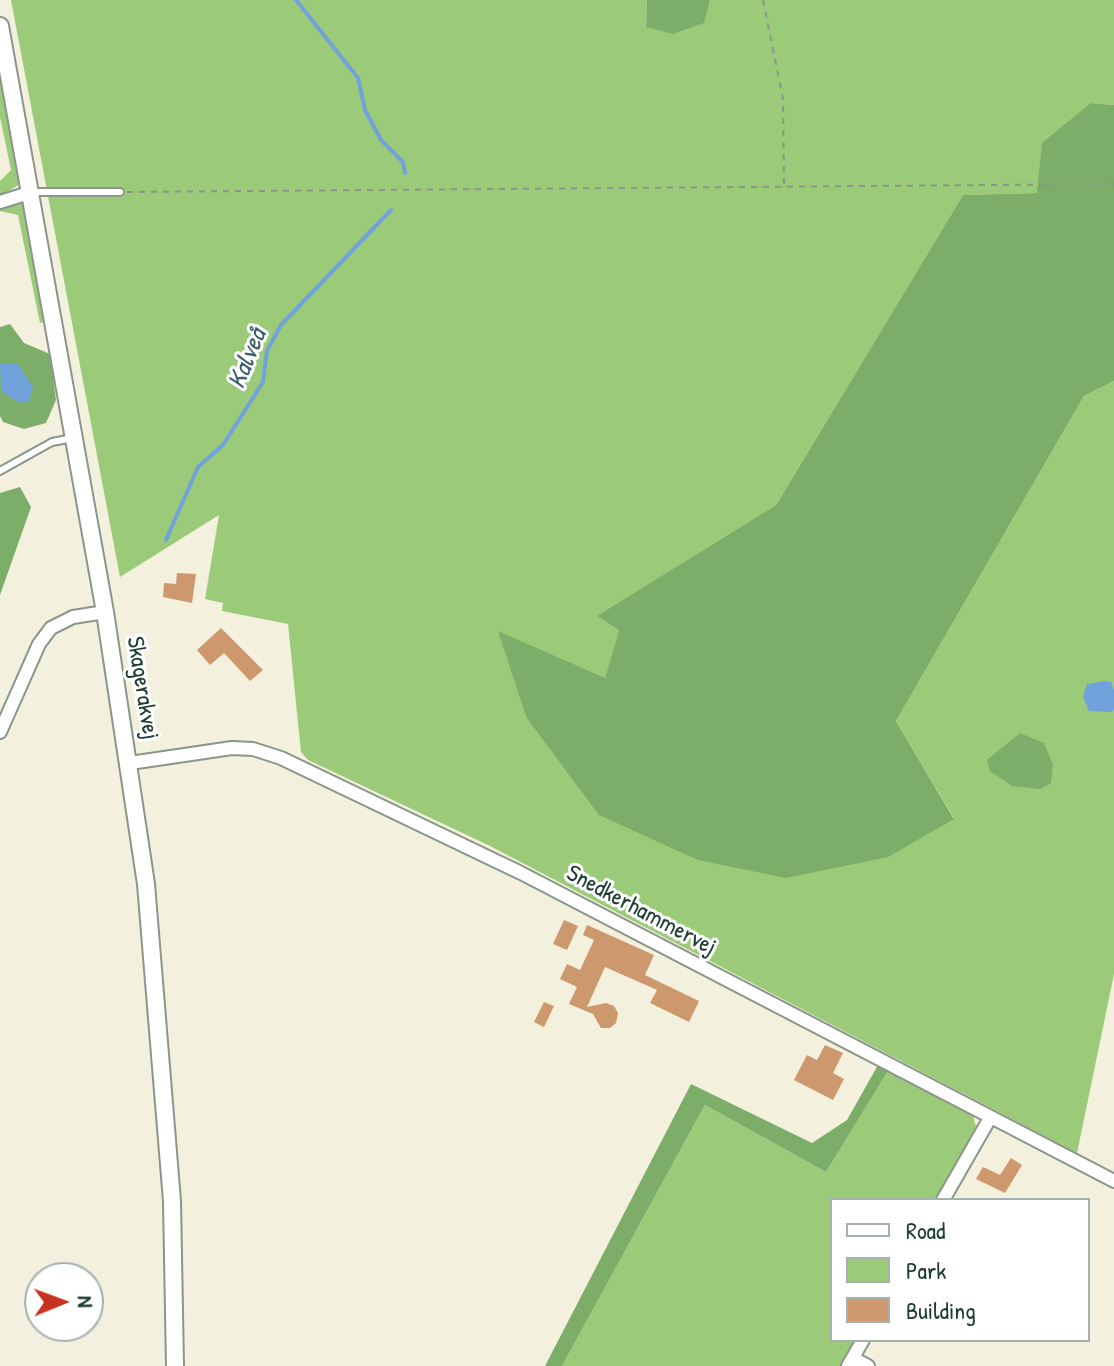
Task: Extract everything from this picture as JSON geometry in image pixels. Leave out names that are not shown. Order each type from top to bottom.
[{"type":"street","name":"Skagerakvej","points":[[0,26],[105,612],[130,763],[148,900],[172,1201],[175,1366]]},
{"type":"street","points":[[0,202],[32,192]]},
{"type":"street","points":[[0,732],[39,644],[51,628],[73,617],[105,612]]},
{"type":"street","name":"Snedkerhammervej","points":[[130,763],[232,748],[253,749],[281,758],[521,873],[1114,1181]]},
{"type":"street","points":[[944,1198],[990,1118]]},
{"type":"street","points":[[862,1342],[850,1362],[868,1366]]},
{"type":"lane","points":[[32,192],[120,192]]},
{"type":"lane","points":[[0,471],[52,442],[74,438]]},
{"type":"path","points":[[763,0],[783,99],[784,186]]},
{"type":"path","points":[[120,192],[1114,184]]},
{"type":"green space","points":[[11,0],[647,0],[646,27],[704,16],[710,0],[1114,0],[1114,105],[1091,103],[1038,193],[963,195],[776,505],[598,616],[619,630],[605,679],[499,632],[526,717],[954,818],[896,721],[1084,396],[1114,381],[1114,974],[1077,1153],[490,846],[308,760],[301,752],[288,624],[222,611],[223,603],[205,599],[219,515],[120,577]]},
{"type":"green space","points":[[647,0],[710,0],[704,23],[673,34],[646,27]]},
{"type":"green space","points":[[0,65],[22,179],[17,186],[0,196],[0,181],[11,170],[0,117]]},
{"type":"green space","points":[[1091,103],[1114,105],[1114,381],[1084,396],[896,721],[954,819],[888,857],[786,878],[698,860],[599,815],[526,717],[498,631],[605,678],[619,630],[597,616],[776,505],[963,195],[1037,193],[1042,143]]},
{"type":"green space","points":[[21,201],[28,205],[30,247],[39,295],[49,320],[40,323],[18,215],[0,211],[0,204]]},
{"type":"green space","points":[[10,324],[24,343],[50,354],[56,400],[46,423],[24,429],[3,422],[0,416],[0,327]]},
{"type":"green space","points":[[20,487],[31,507],[0,595],[0,493]]},
{"type":"green space","points":[[1020,733],[1044,743],[1053,764],[1051,783],[1040,789],[1012,786],[990,771],[987,760]]},
{"type":"green space","points":[[878,1065],[888,1071],[826,1172],[705,1105],[562,1366],[545,1366],[691,1084],[812,1143],[847,1120]]},
{"type":"green space","points":[[888,1071],[973,1115],[976,1127],[937,1198],[830,1198],[830,1342],[855,1342],[841,1366],[562,1366],[705,1105],[826,1172]]},
{"type":"water","points":[[0,364],[18,364],[33,387],[29,401],[20,403],[1,391]]},
{"type":"water","points":[[1111,682],[1114,690],[1114,709],[1112,712],[1089,711],[1083,697],[1087,684]]},
{"type":"building","points":[[177,573],[196,574],[192,603],[163,597],[164,583],[176,584]]},
{"type":"building","points":[[221,628],[263,670],[250,681],[224,653],[210,665],[197,650]]},
{"type":"building","points":[[564,920],[578,926],[567,950],[553,944]]},
{"type":"building","points":[[587,925],[654,955],[645,975],[699,1001],[689,1022],[650,1003],[657,990],[605,967],[587,1007],[606,1003],[614,1006],[618,1013],[616,1023],[610,1028],[601,1028],[593,1014],[569,1004],[577,987],[560,979],[567,964],[580,970],[594,940],[583,935]]},
{"type":"building","points":[[544,1002],[554,1006],[544,1027],[534,1022]]},
{"type":"building","points":[[825,1045],[843,1053],[833,1073],[844,1079],[833,1100],[794,1080],[807,1055],[817,1060]]},
{"type":"building","points":[[1011,1158],[1022,1165],[1005,1193],[976,1179],[983,1167],[1000,1175]]},
{"type":"waterway","name":"Kalveå","points":[[296,0],[358,78],[365,110],[381,140],[403,162],[405,173]]},
{"type":"waterway","name":"Kalveå","points":[[166,540],[198,467],[223,445],[263,382],[267,351],[281,325],[391,210]]}]
